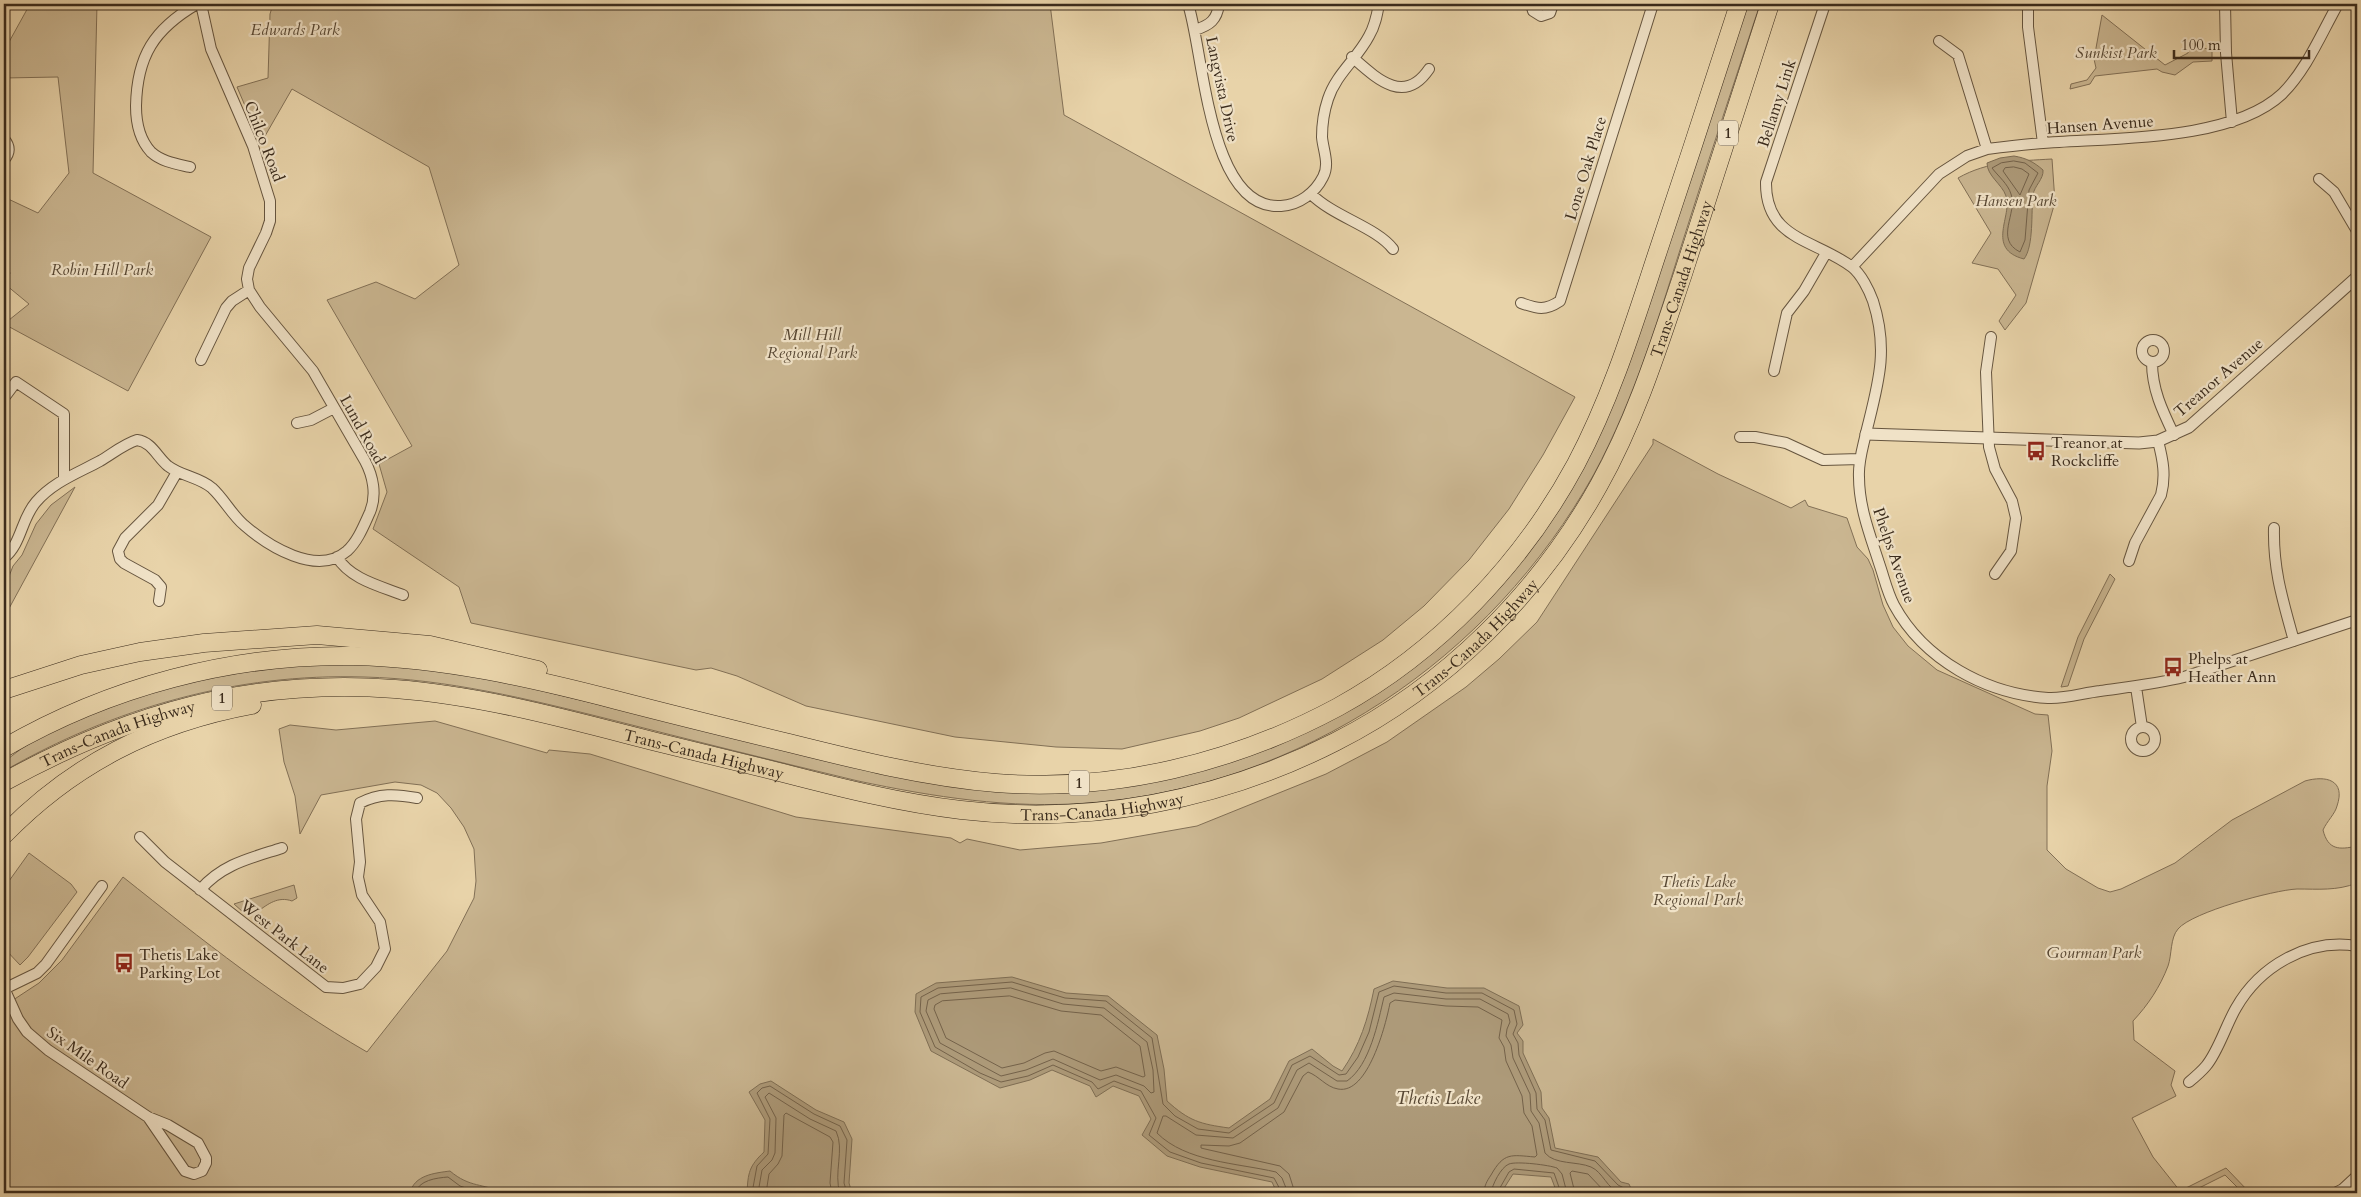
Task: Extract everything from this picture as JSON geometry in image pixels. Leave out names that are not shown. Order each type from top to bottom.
[{"type":"highway","name":"Trans-Canada Highway","points":[[4,748],[83,708],[162,681],[239,664],[314,657],[401,659],[468,667],[541,682],[909,771],[980,781],[1037,784],[1086,783],[1134,778],[1217,758],[1294,729],[1351,699],[1417,654],[1471,605],[1527,541],[1552,505],[1575,465],[1596,422],[1623,357],[1739,4]]},
{"type":"highway","name":"Trans-Canada Highway","points":[[4,782],[102,733],[184,707],[224,698],[308,688],[389,688],[457,696],[539,712],[896,799],[959,810],[1019,814],[1102,811],[1146,806],[1189,797],[1270,772],[1357,731],[1433,679],[1498,621],[1553,557],[1600,484],[1621,441],[1658,347],[1770,4]]},
{"type":"highway","points":[[4,690],[81,665],[140,652],[204,643],[317,635],[430,645],[487,657],[604,689],[646,708]]},
{"type":"highway","points":[[4,835],[47,794],[100,758],[130,743],[193,718],[256,704],[303,698],[457,696]]},
{"type":"street","points":[[190,167],[165,161],[152,152],[144,142],[138,130],[137,90],[143,59],[152,42],[164,27],[177,16],[197,4]]},
{"type":"street","name":"Chilco Road","points":[[201,4],[211,49],[253,146],[270,201],[270,221],[249,268],[247,279],[249,290]]},
{"type":"street","name":"Langvista Drive","points":[[1188,4],[1216,135],[1220,149],[1238,184],[1258,201],[1275,206],[1299,201],[1311,194]]},
{"type":"street","points":[[1195,30],[1209,25],[1217,14],[1219,4]]},
{"type":"street","points":[[1379,4],[1369,37],[1352,57],[1335,82],[1328,98],[1322,137],[1326,169],[1324,177],[1311,194],[1333,211],[1385,239],[1393,250]]},
{"type":"street","points":[[1531,4],[1533,12],[1541,16],[1550,13],[1553,4]]},
{"type":"street","name":"Lone Oak Place","points":[[1521,303],[1536,308],[1549,308],[1560,301],[1653,4]]},
{"type":"street","name":"Bellamy Link","points":[[1770,213],[1766,196],[1766,182],[1825,4]]},
{"type":"street","points":[[2028,4],[2028,26],[2043,143]]},
{"type":"street","points":[[2224,4],[2232,122]]},
{"type":"street","name":"Hansen Avenue","points":[[1852,267],[1939,174],[1967,156],[1987,149],[2043,143],[2129,138],[2206,128],[2232,122],[2267,106],[2282,93],[2301,71],[2338,4]]},
{"type":"street","points":[[1939,41],[1958,55],[1987,149]]},
{"type":"street","points":[[1352,57],[1379,80],[1397,87],[1416,83],[1429,69]]},
{"type":"street","points":[[4,139],[9,149],[8,155],[4,160]]},
{"type":"street","points":[[2319,179],[2334,192],[2357,231]]},
{"type":"street","name":"Phelps Avenue","points":[[1770,213],[1786,230],[1852,267],[1864,281],[1872,301],[1881,338],[1880,373],[1860,459],[1859,485],[1864,514],[1889,595],[1904,622],[1948,665],[1974,679],[2028,696],[2050,698],[2136,687],[2184,677],[2357,620]]},
{"type":"street","points":[[1774,371],[1786,312],[1804,291],[1826,253]]},
{"type":"street","name":"Treanor Avenue","points":[[1866,434],[2139,443],[2158,441],[2174,434],[2196,420],[2357,277]]},
{"type":"street","points":[[201,360],[226,308],[232,301],[249,290]]},
{"type":"street","name":"Lund Road","points":[[249,290],[260,307],[306,361],[369,468],[374,487],[372,507],[353,544],[346,552],[337,557]]},
{"type":"street","points":[[1991,337],[1986,372],[1989,439],[1995,469],[2012,501],[2016,518],[2011,551],[1995,574]]},
{"type":"street","points":[[2152,362],[2152,379],[2155,392],[2174,434]]},
{"type":"street","points":[[4,398],[16,382],[64,414],[64,479]]},
{"type":"street","points":[[297,423],[312,420],[334,408]]},
{"type":"street","points":[[1740,437],[1755,437],[1786,444],[1823,460],[1860,459]]},
{"type":"street","points":[[4,558],[18,542],[27,515],[36,502],[64,479],[137,440],[148,443],[163,462],[178,472],[202,481],[212,488],[242,524],[275,547],[305,559],[319,561],[337,557],[340,563],[362,579],[403,595]]},
{"type":"street","points":[[2128,561],[2135,543],[2161,495],[2163,487],[2164,466],[2158,441]]},
{"type":"street","points":[[159,601],[162,587],[155,580],[124,563],[120,559],[118,551],[125,538],[158,505],[178,472]]},
{"type":"street","points":[[2274,528],[2274,557],[2277,580],[2294,641]]},
{"type":"street","points":[[2136,687],[2142,727]]},
{"type":"street","name":"West Park Lane","points":[[140,837],[165,862],[326,987],[343,988],[360,984],[376,967],[385,949],[380,922],[362,895],[358,877],[360,862],[356,819],[360,803],[373,796],[396,794],[417,798]]},
{"type":"street","points":[[200,890],[211,877],[224,868],[282,848]]},
{"type":"street","points":[[4,988],[37,973],[46,964],[102,886]]},
{"type":"street","points":[[2189,1082],[2207,1066],[2236,1007],[2250,988],[2265,973],[2283,959],[2306,949],[2328,945],[2357,946]]},
{"type":"street","name":"Six Mile Road","points":[[4,988],[18,1019],[28,1032],[48,1050],[148,1117],[168,1125],[198,1143],[206,1158],[202,1171],[194,1174],[184,1171],[148,1117]]},
{"type":"street","points":[[2335,1193],[2343,1189],[2357,1176]]},
{"type":"green space","name":"Robin Hill Park","points":[[30,4],[97,4],[93,173],[211,237],[128,391],[4,324],[29,304],[6,285],[10,273],[4,261],[4,197],[38,213],[69,173],[58,77],[4,78],[4,51]]},
{"type":"green space","name":"Mill Hill Regional Park","points":[[273,4],[1050,4],[1064,115],[1575,397],[1543,455],[1509,509],[1469,560],[1424,606],[1383,640],[1322,679],[1239,718],[1200,731],[1122,749],[1056,747],[955,737],[806,706],[737,676],[711,668],[696,670],[471,623],[459,587],[373,529],[387,492],[379,464],[412,446],[327,300],[376,282],[415,299],[459,265],[429,167],[292,89],[261,143],[237,87],[268,78],[270,14]]},
{"type":"green space","points":[[1747,4],[1760,4],[1646,355],[1622,416],[1594,474],[1551,541],[1501,601],[1445,655],[1382,702],[1315,741],[1242,771],[1167,792],[1088,803],[1001,803],[944,797],[858,781],[487,691],[395,679],[316,677],[269,681],[223,688],[177,699],[89,729],[4,771],[4,762],[26,745],[69,722],[157,690],[221,675],[299,665],[371,664],[450,672],[523,686],[830,761],[1125,786],[1370,695],[1559,507]]},
{"type":"green space","name":"Sunkist Park","points":[[2102,15],[2165,65],[2188,53],[2191,43],[2212,51],[2212,61],[2193,62],[2175,75],[2157,69],[2095,76],[2090,84],[2070,89],[2071,84],[2087,80],[2096,68],[2094,59]]},
{"type":"green space","name":"Hansen Park","points":[[2052,159],[2055,202],[2026,303],[2005,330],[1999,321],[2016,295],[1998,269],[1972,263],[1991,233],[1958,178],[1969,172],[1992,165],[2016,161]]},
{"type":"green space","name":"Thetis Lake Regional Park","points":[[1653,439],[1718,474],[1791,508],[1805,500],[1808,506],[1847,518],[1857,547],[1868,559],[1873,570],[1883,605],[1893,627],[1908,646],[1937,670],[2035,714],[2048,715],[2052,751],[2047,786],[2047,850],[2066,869],[2098,888],[2110,892],[2121,889],[2175,863],[2232,820],[2305,781],[2327,779],[2336,785],[2339,790],[2337,806],[2323,830],[2328,842],[2335,847],[2357,846],[2357,883],[2335,888],[2297,889],[2271,893],[2216,909],[2186,922],[2175,933],[2168,966],[2161,981],[2149,1002],[2133,1021],[2134,1040],[2175,1071],[2171,1085],[2176,1096],[2132,1118],[2153,1157],[2180,1191],[2226,1168],[2250,1193],[2243,1193],[2225,1175],[2189,1193],[4,1193],[4,1006],[39,983],[62,960],[123,877],[272,991],[367,1052],[447,951],[474,898],[476,881],[474,849],[464,827],[451,808],[437,793],[421,785],[395,782],[321,795],[300,834],[295,796],[284,762],[279,729],[290,725],[336,730],[435,721],[547,753],[549,750],[590,754],[796,817],[951,838],[960,843],[967,839],[1020,850],[1101,843],[1197,826],[1326,774],[1387,742],[1466,687],[1499,659],[1537,622],[1653,444]]},
{"type":"green space","points":[[75,487],[6,614],[4,612],[4,589],[13,566],[22,555],[36,524],[51,505]]},
{"type":"green space","points":[[2110,574],[2115,579],[2084,639],[2068,686],[2061,687],[2078,637]]},
{"type":"green space","points":[[29,853],[71,884],[77,892],[20,965],[4,948],[4,888]]},
{"type":"green space","points":[[294,885],[297,898],[292,901],[278,900],[257,912],[250,907],[243,912],[234,904]]},
{"type":"water","points":[[2014,156],[2030,161],[2043,170],[2033,195],[2031,238],[2024,259],[2012,254],[2006,248],[2003,240],[2003,231],[2007,204],[2006,196],[1989,172],[1987,163],[2000,158]]},
{"type":"water","name":"Thetis Lake","points":[[1012,977],[1066,993],[1108,996],[1157,1035],[1164,1069],[1167,1101],[1182,1113],[1195,1120],[1229,1128],[1270,1099],[1289,1061],[1312,1049],[1342,1071],[1363,1032],[1374,989],[1393,981],[1447,988],[1484,988],[1519,1006],[1523,1025],[1517,1033],[1523,1041],[1523,1053],[1541,1092],[1542,1108],[1549,1118],[1555,1148],[1598,1157],[1621,1182],[1629,1184],[1633,1193],[1557,1193],[1551,1177],[1513,1174],[1501,1193],[1277,1193],[1272,1182],[1200,1167],[1167,1156],[1142,1135],[1151,1119],[1139,1096],[1113,1086],[1096,1097],[1090,1086],[1052,1070],[1030,1080],[1000,1088],[931,1051],[915,1012],[916,994],[936,983]]},
{"type":"water","points":[[771,1081],[816,1110],[844,1122],[852,1139],[849,1183],[852,1193],[747,1193],[750,1170],[764,1152],[765,1120],[749,1092],[760,1084]]},
{"type":"water","points":[[450,1171],[470,1183],[503,1193],[410,1193],[412,1187],[420,1179],[432,1174]]},
{"type":"place","name":"Treanor at Rockcliffe","points":[[2036,451]]},
{"type":"place","name":"Phelps at Heather Ann","points":[[2173,667]]},
{"type":"place","name":"Thetis Lake Parking Lot","points":[[124,963]]},
{"type":"park label","name":"Edwards Park","points":[[295,29]]},
{"type":"park label","name":"Gourman Park","points":[[2094,952]]}]
